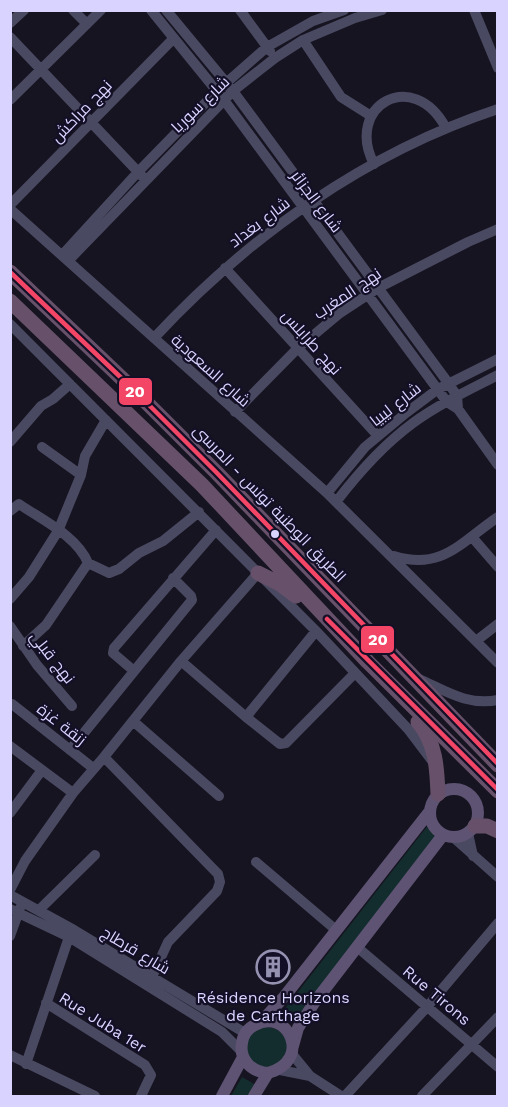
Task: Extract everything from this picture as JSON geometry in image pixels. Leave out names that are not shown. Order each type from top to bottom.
[{"type":"highway","name":"الطريق الوطنية تونس - المرسى","points":[[10,272],[200,456],[498,765]]},
{"type":"highway","points":[[10,301],[202,485],[368,662],[498,791]]},
{"type":"highway","points":[[258,573],[280,584],[330,622]]},
{"type":"highway","points":[[368,662],[425,730],[437,768],[438,794]]},
{"type":"highway","points":[[471,830],[487,826],[498,831]]},
{"type":"main road","points":[[254,1096],[274,1071],[288,1063],[298,1028],[357,947],[448,836],[471,830],[479,814],[476,801],[467,792],[455,788],[449,788],[438,794],[430,811],[432,823],[448,836]]},
{"type":"main road","points":[[222,1096],[242,1054],[245,1033],[252,1026],[261,1022],[285,997],[430,811]]},
{"type":"main road","points":[[261,1022],[273,1022],[283,1026],[290,1035],[293,1050]]},
{"type":"main road","points":[[242,1054],[253,1069],[274,1071]]},
{"type":"street","points":[[10,23],[24,10]]},
{"type":"street","points":[[73,10],[87,24]]},
{"type":"street","points":[[10,100],[42,71],[101,10]]},
{"type":"street","name":"شارع الجزائر","points":[[151,10],[220,96],[368,294],[444,387]]},
{"type":"street","name":"شارع الجزائر","points":[[166,10],[230,87],[378,288],[498,465]]},
{"type":"street","points":[[240,10],[275,58]]},
{"type":"street","points":[[306,10],[313,21]]},
{"type":"street","name":"شارع سوريا","points":[[66,257],[141,176],[267,47],[313,21],[344,10]]},
{"type":"street","name":"شارع سوريا","points":[[230,87],[303,40],[355,18],[382,10]]},
{"type":"street","points":[[474,10],[498,68]]},
{"type":"street","points":[[10,37],[141,176]]},
{"type":"street","name":"نهج مراكش","points":[[10,207],[174,38]]},
{"type":"street","points":[[303,40],[341,98],[370,116]]},
{"type":"street","points":[[374,164],[367,151],[365,139],[370,116],[387,101],[398,97],[417,99],[439,115],[446,128]]},
{"type":"street","name":"شارع بغداد","points":[[154,338],[225,268],[303,208],[409,144],[498,109]]},
{"type":"street","name":"شارع السعودية","points":[[10,207],[336,502],[498,663]]},
{"type":"street","name":"نهج المغرب","points":[[235,412],[297,349],[340,313],[378,288],[498,229]]},
{"type":"street","name":"نهج طرابلس","points":[[225,268],[378,436]]},
{"type":"street","points":[[13,331],[70,384],[316,631],[408,729],[437,768]]},
{"type":"street","name":"شارع ليبيا","points":[[327,494],[352,462],[378,436],[444,387],[498,359]]},
{"type":"street","name":"شارع ليبيا","points":[[336,502],[378,453],[415,422],[498,375]]},
{"type":"street","points":[[10,442],[41,406],[70,384]]},
{"type":"street","points":[[10,599],[29,577],[58,531],[81,476],[85,456],[106,420]]},
{"type":"street","points":[[42,447],[81,476]]},
{"type":"street","points":[[10,511],[19,504],[76,543],[88,563],[106,573],[119,569],[139,553],[163,541],[199,512]]},
{"type":"street","points":[[391,555],[407,560],[435,559],[498,518]]},
{"type":"street","points":[[134,671],[113,653],[114,648],[216,530]]},
{"type":"street","points":[[472,537],[498,567]]},
{"type":"street","points":[[23,646],[46,625],[88,563]]},
{"type":"street","points":[[10,890],[25,861],[73,793],[181,661],[258,573]]},
{"type":"street","points":[[70,750],[192,600],[191,596],[173,578]]},
{"type":"street","points":[[476,641],[498,624]]},
{"type":"street","name":"نهج قبلي","points":[[10,626],[37,665],[72,706]]},
{"type":"street","points":[[246,717],[316,631]]},
{"type":"street","points":[[181,661],[280,744],[286,743],[355,673]]},
{"type":"street","points":[[412,675],[448,694],[471,702],[498,700]]},
{"type":"street","name":"زنقة غزة","points":[[12,704],[93,768]]},
{"type":"street","points":[[133,721],[219,795]]},
{"type":"street","points":[[10,746],[73,793]]},
{"type":"street","points":[[104,757],[218,874],[220,882],[218,891],[168,942],[152,977]]},
{"type":"street","points":[[10,813],[42,770]]},
{"type":"street","points":[[471,830],[473,856]]},
{"type":"street","points":[[448,836],[498,877]]},
{"type":"street","points":[[39,910],[95,855]]},
{"type":"street","points":[[256,862],[336,930]]},
{"type":"street","name":"شارع قرطاج","points":[[10,895],[245,1033]]},
{"type":"street","points":[[10,936],[14,911],[23,902]]},
{"type":"street","name":"شارع قرطاج","points":[[14,911],[69,937],[222,1032],[242,1054]]},
{"type":"street","points":[[274,1071],[310,1076],[343,1096],[427,1007],[498,923]]},
{"type":"street","points":[[26,1064],[69,937]]},
{"type":"street","name":"Rue Tirons","points":[[357,947],[498,1067]]},
{"type":"street","name":"Rue Juba 1er","points":[[46,1004],[145,1065],[151,1075],[141,1096]]},
{"type":"street","points":[[422,1096],[498,1017]]},
{"type":"street","points":[[293,1050],[310,1076]]},
{"type":"street","points":[[10,1055],[95,1096]]},
{"type":"green space","points":[[429,824],[441,834],[295,1021],[283,1011]]},
{"type":"green space","points":[[267,1027],[275,1028],[281,1033],[286,1039],[286,1055],[281,1061],[275,1066],[267,1067],[259,1066],[253,1061],[248,1055],[247,1047],[248,1039],[253,1033],[259,1028]]},
{"type":"green space","points":[[242,1077],[256,1085],[250,1096],[231,1096]]},
{"type":"transit line","name":"20","points":[[10,272],[216,472],[498,764]]},
{"type":"transit line","name":"20","points":[[327,619],[498,790]]},
{"type":"place","name":"Résidence Horizons de Carthage","points":[[273,967]]}]
